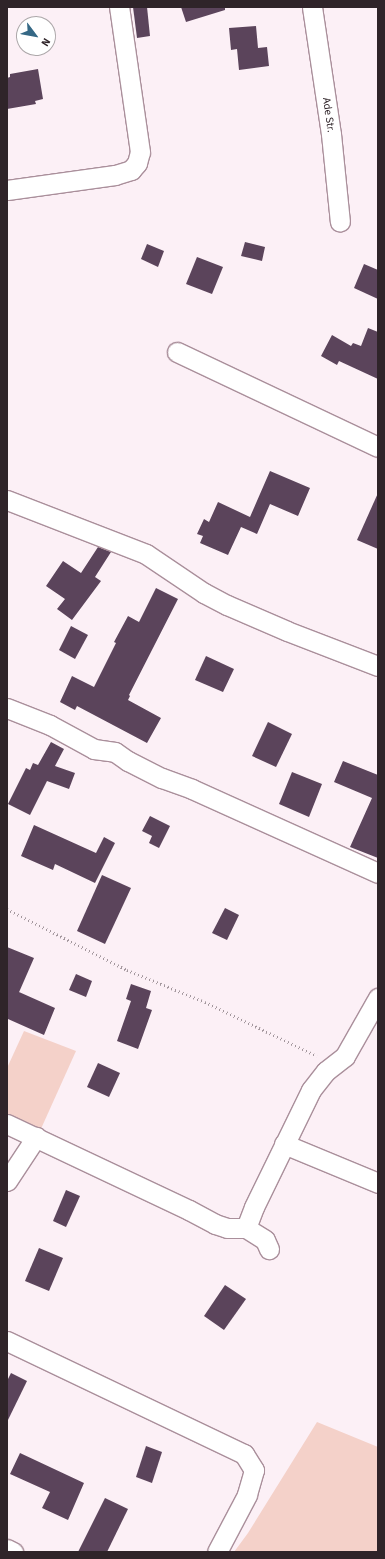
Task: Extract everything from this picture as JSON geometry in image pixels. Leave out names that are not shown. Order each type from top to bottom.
[{"type":"street","points":[[7,190],[115,175],[131,170],[137,163],[140,152],[119,7]]},
{"type":"street","name":"Ade Str.","points":[[312,7],[331,134],[340,222]]},
{"type":"street","points":[[177,352],[378,447]]},
{"type":"street","points":[[7,500],[146,554],[204,593],[227,605],[287,631],[378,666]]},
{"type":"street","points":[[7,708],[50,725],[94,749],[116,752],[128,761],[162,778],[192,789],[378,872]]},
{"type":"street","points":[[246,1228],[254,1207],[311,1090],[326,1071],[345,1056],[378,998]]},
{"type":"street","points":[[7,1124],[189,1210],[215,1224],[227,1228],[246,1228],[265,1240],[269,1249]]},
{"type":"street","points":[[7,1181],[36,1137]]},
{"type":"street","points":[[284,1144],[378,1183]]},
{"type":"street","points":[[7,1341],[244,1454],[254,1470],[248,1496],[217,1552]]},
{"type":"street","points":[[7,1549],[13,1552]]},
{"type":"path","points":[[7,910],[127,970],[206,1002],[335,1065]]},
{"type":"shaded area","points":[[24,1031],[76,1051],[40,1131],[7,1114],[7,1068]]},
{"type":"shaded area","points":[[317,1422],[378,1447],[378,1552],[234,1552],[248,1533]]},
{"type":"building","points":[[133,7],[147,7],[150,36],[137,38]]},
{"type":"building","points":[[181,7],[225,7],[225,10],[186,22]]},
{"type":"building","points":[[256,26],[258,48],[267,47],[269,66],[239,70],[237,49],[231,50],[229,28]]},
{"type":"building","points":[[38,69],[43,99],[35,101],[36,104],[7,109],[7,78],[10,77],[10,74]]},
{"type":"building","points":[[245,242],[265,247],[262,261],[241,256]]},
{"type":"building","points":[[147,244],[164,251],[158,267],[141,259]]},
{"type":"building","points":[[197,257],[223,267],[212,294],[186,284]]},
{"type":"building","points":[[364,264],[378,270],[378,299],[354,288]]},
{"type":"building","points":[[368,328],[378,332],[378,379],[339,361],[337,365],[321,356],[332,335],[351,346],[353,343],[361,346]]},
{"type":"building","points":[[270,471],[310,488],[298,516],[270,504],[257,534],[241,527],[228,555],[200,543],[203,536],[197,534],[204,519],[209,522],[218,502],[250,517]]},
{"type":"building","points":[[378,493],[378,549],[357,540]]},
{"type":"building","points":[[98,547],[111,552],[95,577],[101,581],[72,620],[57,609],[65,599],[46,586],[63,561],[81,573]]},
{"type":"building","points":[[156,588],[178,599],[129,695],[128,700],[161,718],[147,743],[77,706],[75,710],[60,702],[72,676],[94,687],[116,643],[114,642],[128,616],[139,622]]},
{"type":"building","points":[[71,626],[88,635],[75,659],[59,650]]},
{"type":"building","points":[[206,656],[234,669],[223,692],[195,680]]},
{"type":"building","points":[[268,722],[292,734],[276,767],[252,756]]},
{"type":"building","points":[[51,742],[64,749],[55,766],[75,773],[69,789],[47,781],[30,815],[8,804],[26,768],[30,770],[33,763],[38,765]]},
{"type":"building","points":[[343,761],[378,775],[378,858],[350,847],[372,798],[334,782]]},
{"type":"building","points":[[292,772],[322,784],[309,817],[279,804]]},
{"type":"building","points":[[150,816],[170,826],[159,848],[149,843],[152,836],[142,831]]},
{"type":"building","points":[[34,825],[96,853],[104,837],[115,843],[95,883],[55,864],[53,870],[21,856]]},
{"type":"building","points":[[102,875],[131,888],[105,944],[77,931]]},
{"type":"building","points":[[225,908],[239,915],[227,940],[212,933]]},
{"type":"building","points":[[7,947],[34,958],[19,992],[55,1008],[44,1035],[8,1019],[7,1021]]},
{"type":"building","points":[[76,974],[92,981],[86,997],[69,990]]},
{"type":"building","points":[[131,984],[151,991],[146,1008],[152,1010],[138,1049],[117,1041],[131,1001],[126,999]]},
{"type":"building","points":[[98,1063],[120,1073],[109,1097],[87,1087]]},
{"type":"building","points":[[66,1190],[80,1196],[66,1227],[53,1221]]},
{"type":"building","points":[[39,1248],[63,1258],[49,1291],[25,1281]]},
{"type":"building","points":[[225,1285],[246,1299],[224,1330],[204,1316]]},
{"type":"building","points":[[11,1373],[27,1381],[7,1422],[7,1381]]},
{"type":"building","points":[[146,1446],[162,1452],[152,1483],[136,1477]]},
{"type":"building","points":[[20,1453],[84,1483],[68,1520],[42,1508],[50,1492],[10,1474]]},
{"type":"building","points":[[105,1498],[128,1509],[107,1552],[78,1552]]}]
